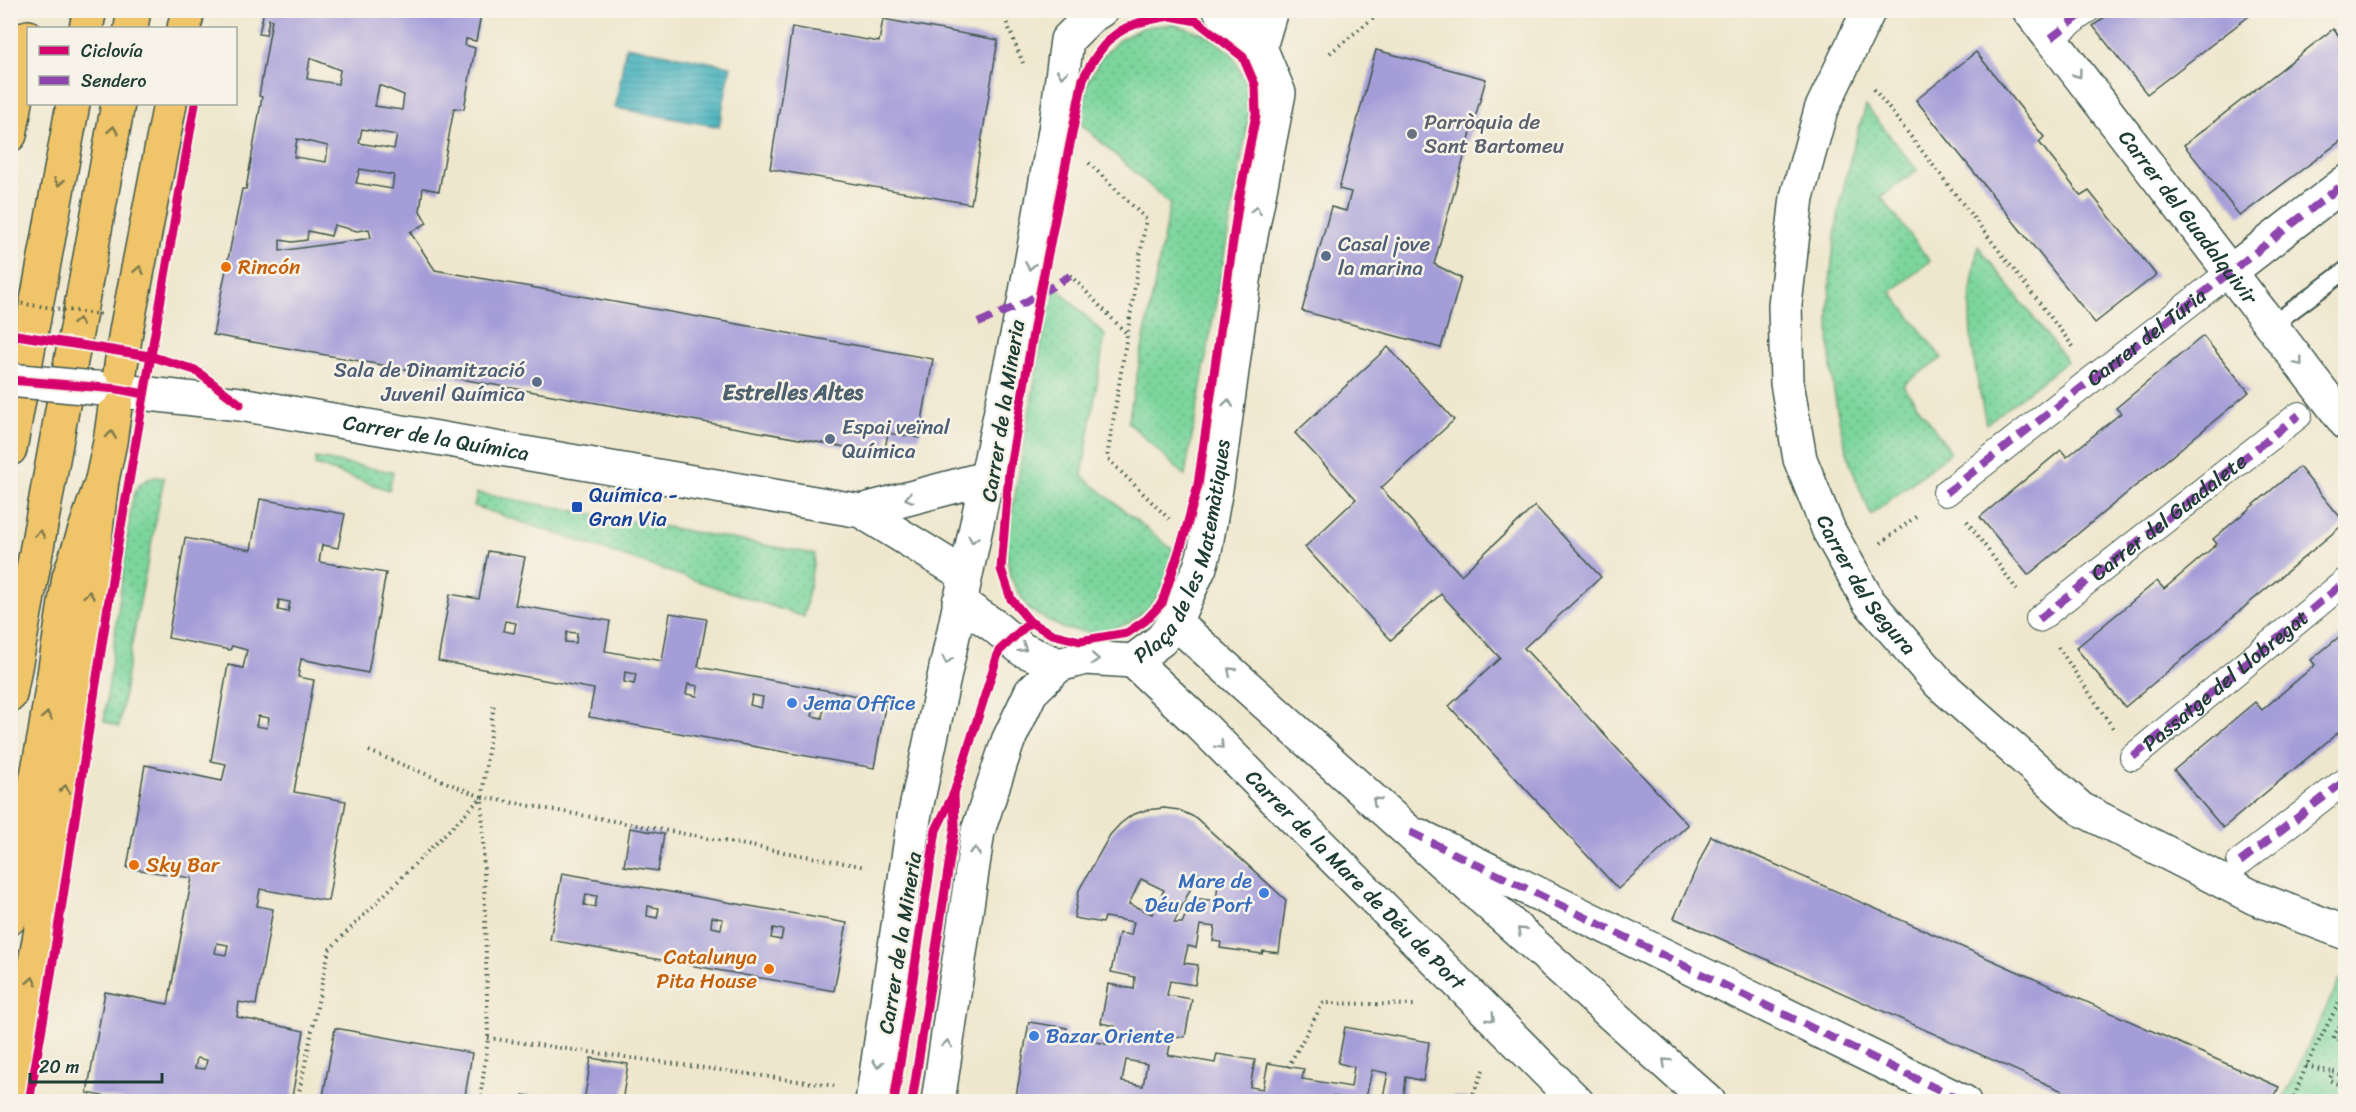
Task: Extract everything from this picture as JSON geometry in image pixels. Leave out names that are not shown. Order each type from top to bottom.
[{"type":"main road","points":[[30,27],[33,10]]},
{"type":"main road","points":[[87,27],[90,10]]},
{"type":"main road","points":[[131,27],[134,10]]},
{"type":"main road","points":[[184,27],[188,10]]},
{"type":"main road","points":[[10,135],[27,42]]},
{"type":"main road","points":[[10,449],[73,105]]},
{"type":"main road","points":[[10,695],[118,105]]},
{"type":"main road","points":[[10,918],[45,733],[69,576],[109,453],[106,389],[126,331],[170,105]]},
{"type":"main road","points":[[10,1101],[62,813],[102,480]]},
{"type":"street","points":[[938,1101],[978,831],[1008,741],[1031,692],[1059,665],[1023,650],[993,625],[962,589],[1024,303],[1055,131],[1064,25],[1090,17],[1101,10]]},
{"type":"street","name":"Plaça de les Matemàtiques","points":[[1059,665],[1085,658],[1133,661],[1161,640],[1175,622],[1200,567],[1205,550],[1217,483],[1248,251],[1279,93],[1260,47],[1220,10]]},
{"type":"street","points":[[1260,47],[1271,10]]},
{"type":"street","name":"Carrer del Segura","points":[[1869,10],[1821,110],[1797,197],[1785,305],[1787,383],[1800,459],[1829,531],[1869,602],[1939,683],[2081,809],[2256,897],[2346,933]]},
{"type":"street","name":"Carrer del Guadalquivir","points":[[2029,10],[2346,423]]},
{"type":"street","points":[[2050,38],[2087,10]]},
{"type":"street","name":"Carrer del Túria","points":[[1946,493],[2346,182]]},
{"type":"street","name":"Carrer de la Química","points":[[10,380],[240,404],[861,511],[986,478]]},
{"type":"street","name":"Carrer del Guadalete","points":[[2039,619],[2300,416]]},
{"type":"street","name":"Carrer de la Química","points":[[861,511],[962,589]]},
{"type":"street","name":"Passatge del Llobregat","points":[[2133,757],[2346,581]]},
{"type":"street","name":"Carrer de la Mineria","points":[[872,1101],[914,818],[962,589]]},
{"type":"street","points":[[1175,622],[1709,1101]]},
{"type":"street","name":"Carrer de la Mare de Déu de Port","points":[[1133,661],[1198,722],[1577,1101]]},
{"type":"street","points":[[2240,862],[2346,780]]},
{"type":"street","points":[[1410,832],[1964,1101]]},
{"type":"lane","points":[[2271,326],[2346,270]]},
{"type":"path","points":[[970,10],[1004,16],[1024,67]]},
{"type":"path","points":[[1330,53],[1383,10]]},
{"type":"path","points":[[1868,81],[2096,376]]},
{"type":"path","points":[[1071,265],[1070,276],[1128,335]]},
{"type":"path","points":[[10,302],[104,315]]},
{"type":"path","points":[[1880,544],[1946,493]]},
{"type":"path","points":[[480,1101],[488,1038],[482,797],[494,703]]},
{"type":"path","points":[[369,751],[482,797],[873,868]]},
{"type":"path","points":[[297,1101],[329,950],[482,797]]},
{"type":"path","points":[[2292,1101],[2306,1066],[2346,989]]},
{"type":"path","points":[[1288,1066],[1323,1003],[1417,1005]]},
{"type":"path","points":[[2346,1029],[2339,1027],[2333,1038],[2346,1044]]},
{"type":"path","points":[[488,1038],[836,1086]]},
{"type":"path","points":[[2306,1066],[2346,1076]]},
{"type":"path","points":[[1471,1099],[1485,1068]]},
{"type":"path","points":[[2333,1072],[2330,1080],[2346,1088]]},
{"type":"green space","points":[[1174,24],[1205,34],[1232,54],[1248,87],[1249,116],[1185,476],[1128,422],[1170,204],[1081,124],[1088,81],[1101,58],[1119,40],[1144,27]]},
{"type":"green space","points":[[1866,106],[1917,170],[1881,197],[1930,261],[1891,292],[1942,358],[1903,385],[1951,452],[1871,515],[1850,463],[1837,412],[1831,368],[1829,324],[1830,280],[1835,236],[1853,148]]},
{"type":"green space","points":[[1978,246],[2067,361],[1986,424],[1975,369],[1970,326],[1971,296]]},
{"type":"green space","points":[[1052,283],[1105,335],[1082,476],[1173,550],[1163,588],[1150,606],[1129,623],[1099,633],[1064,629],[1029,610],[1010,577],[1006,546]]},
{"type":"green space","points":[[316,458],[393,472],[389,490],[315,465]]},
{"type":"green space","points":[[155,477],[164,478],[131,648],[119,727],[104,721],[131,507],[138,487],[144,481]]},
{"type":"green space","points":[[477,493],[815,554],[804,617],[474,506]]},
{"type":"green space","points":[[2339,981],[2345,981],[2345,1101],[2282,1101]]},
{"type":"water","points":[[626,46],[731,66],[719,127],[615,108]]},
{"type":"building","points":[[264,10],[482,10],[476,41],[466,39],[465,45],[475,48],[464,109],[454,108],[439,191],[423,188],[420,211],[427,223],[410,232],[435,270],[933,359],[919,438],[888,433],[884,454],[213,335],[242,189],[246,189],[262,97],[259,96],[272,20],[269,19],[266,35],[259,34]],"holes":[[[310,58],[340,70],[338,84],[307,79]],[[379,85],[404,95],[402,110],[375,106]],[[362,129],[397,135],[394,149],[359,143]],[[297,139],[328,146],[326,162],[294,157]],[[360,169],[394,175],[392,189],[356,183]],[[334,225],[357,231],[369,229],[371,238],[280,251],[280,240],[292,242],[307,240],[308,231],[331,236]]]},
{"type":"building","points":[[2114,10],[2257,10],[2147,94],[2093,26]]},
{"type":"building","points":[[883,19],[998,40],[971,204],[770,169],[792,27],[879,42]]},
{"type":"building","points":[[2333,29],[2346,44],[2346,137],[2240,216],[2184,145]]},
{"type":"building","name":"Parròquia de Sant Bartomeu","points":[[1376,50],[1486,79],[1434,264],[1461,278],[1441,348],[1302,311],[1331,207],[1346,211],[1351,192],[1339,189]]},
{"type":"building","points":[[1976,52],[2044,137],[2039,142],[2081,196],[2089,191],[2156,275],[2095,323],[1916,100]]},
{"type":"building","points":[[2203,336],[2249,392],[2028,575],[1980,517],[2061,450],[2067,457],[2121,413],[2116,408]]},
{"type":"building","points":[[1388,347],[1454,420],[1381,488],[1461,575],[1535,506],[1601,577],[1524,648],[1688,825],[1618,889],[1449,706],[1500,658],[1441,594],[1391,640],[1305,547],[1356,499],[1295,433]]},
{"type":"building","points":[[2299,467],[2345,523],[2125,707],[2076,648],[2157,581],[2164,589],[2217,544],[2213,539]]},
{"type":"building","points":[[260,499],[345,514],[338,548],[322,545],[319,562],[386,573],[368,673],[301,659],[298,677],[314,680],[294,792],[346,801],[328,901],[260,889],[257,906],[273,909],[256,1005],[239,1002],[237,1017],[304,1031],[291,1102],[133,1102],[87,1093],[105,992],[168,1004],[192,878],[127,868],[145,765],[222,781],[226,764],[211,761],[228,665],[243,668],[247,650],[232,646],[230,650],[168,638],[185,538],[251,550]],"holes":[[[279,600],[290,602],[288,612],[278,610]],[[258,716],[269,718],[267,728],[256,726]],[[217,943],[228,945],[226,955],[215,953]],[[197,1058],[207,1060],[205,1069],[195,1068]]]},
{"type":"building","points":[[488,551],[525,557],[515,605],[610,621],[605,651],[662,661],[670,613],[707,619],[698,667],[886,701],[874,768],[589,717],[594,689],[438,661],[450,594],[479,599]],"holes":[[[505,621],[516,623],[514,633],[503,631]],[[567,632],[577,633],[576,643],[565,642]],[[625,672],[636,674],[634,684],[624,682]],[[688,684],[698,686],[697,696],[686,694]],[[752,695],[763,697],[761,708],[750,705]],[[814,706],[824,707],[822,718],[812,716]]]},
{"type":"building","points":[[2346,631],[2346,726],[2223,828],[2174,770],[2255,702],[2262,710],[2315,665],[2311,660]]},
{"type":"building","points":[[1164,808],[1179,810],[1196,818],[1286,900],[1279,953],[1263,951],[1262,954],[1220,948],[1221,942],[1213,941],[1215,927],[1200,925],[1196,948],[1188,946],[1184,963],[1198,965],[1195,985],[1170,981],[1167,995],[1192,999],[1185,1037],[1172,1036],[1168,1055],[1215,1063],[1217,1054],[1255,1060],[1250,1087],[1263,1089],[1268,1063],[1304,1069],[1302,1079],[1351,1087],[1354,1067],[1338,1063],[1345,1027],[1429,1042],[1423,1081],[1406,1077],[1404,1096],[1424,1102],[1382,1102],[1388,1073],[1372,1070],[1365,1102],[1332,1096],[1331,1102],[1015,1102],[1029,1022],[1067,1028],[1066,1036],[1112,1045],[1115,1026],[1101,1023],[1108,984],[1134,989],[1135,977],[1111,972],[1119,933],[1131,935],[1134,922],[1105,917],[1103,923],[1074,918],[1079,890],[1110,835],[1132,815],[1146,810]],"holes":[[[1198,873],[1219,875],[1216,901],[1193,898],[1182,923],[1174,923]],[[1141,879],[1164,890],[1152,914],[1129,904]],[[1126,1060],[1147,1064],[1143,1086],[1122,1082]]]},
{"type":"building","points":[[630,828],[664,834],[658,871],[624,866]]},
{"type":"building","points":[[1711,836],[2279,1087],[2272,1102],[2087,1102],[1674,918]]},
{"type":"building","points":[[562,873],[847,923],[834,991],[550,940]],"holes":[[[586,894],[597,896],[595,907],[584,905]],[[648,906],[659,908],[657,918],[647,916]],[[712,917],[723,919],[721,929],[711,927]],[[773,928],[783,930],[781,940],[771,938]]]},
{"type":"building","points":[[335,1028],[472,1053],[464,1102],[322,1102]]},
{"type":"building","points":[[591,1058],[628,1064],[622,1102],[584,1102]]},
{"type":"building","points":[[523,1095],[552,1100],[552,1102],[522,1102]]},
{"type":"building","points":[[1453,1096],[1481,1100],[1481,1102],[1452,1102]]},
{"type":"marked path","points":[[2051,38],[2087,10]]},
{"type":"marked path","points":[[1946,493],[2346,182]]},
{"type":"marked path","points":[[978,323],[1024,303],[1070,276]]},
{"type":"marked path","points":[[2039,619],[2299,415]]},
{"type":"marked path","points":[[2133,757],[2346,581]]},
{"type":"marked path","points":[[2240,862],[2346,780]]},
{"type":"marked path","points":[[1410,832],[1964,1102]]},
{"type":"cycle path","points":[[1171,16],[1197,21],[1243,57],[1255,85],[1256,115],[1239,199],[1198,485],[1162,603],[1146,620],[1127,633],[1080,641],[1052,634],[1030,622],[1011,599],[1001,569],[1009,473],[1040,293],[1083,79],[1099,52],[1117,34],[1140,22],[1171,16]]},
{"type":"cycle path","points":[[29,1102],[114,567],[195,105]]},
{"type":"cycle path","points":[[10,334],[150,356],[195,370],[240,404]]},
{"type":"cycle path","points":[[10,380],[118,389],[144,394]]},
{"type":"cycle path","points":[[894,1102],[936,830],[954,793],[999,651],[1030,622]]},
{"type":"cycle path","points":[[912,1102],[955,826],[954,793]]},
{"type":"place","name":"Parròquia de Sant Bartomeu","points":[[1412,134]]},
{"type":"place","name":"Casal jove la marina","points":[[1326,256]]},
{"type":"place","name":"Rincón","points":[[226,267]]},
{"type":"place","name":"Sala de Dinamització Juvenil Química","points":[[537,382]]},
{"type":"place","name":"Espai veïnal Química","points":[[830,439]]},
{"type":"place","name":"Química - Gran Via","points":[[577,507]]},
{"type":"place","name":"Jema Office","points":[[792,703]]},
{"type":"place","name":"Sky Bar","points":[[134,865]]},
{"type":"place","name":"Mare de Déu de Port","points":[[1264,893]]},
{"type":"place","name":"Catalunya Pita House","points":[[769,969]]},
{"type":"place","name":"Bazar Oriente","points":[[1034,1036]]},
{"type":"district","name":"Estrelles Altes","points":[[793,392]]}]
